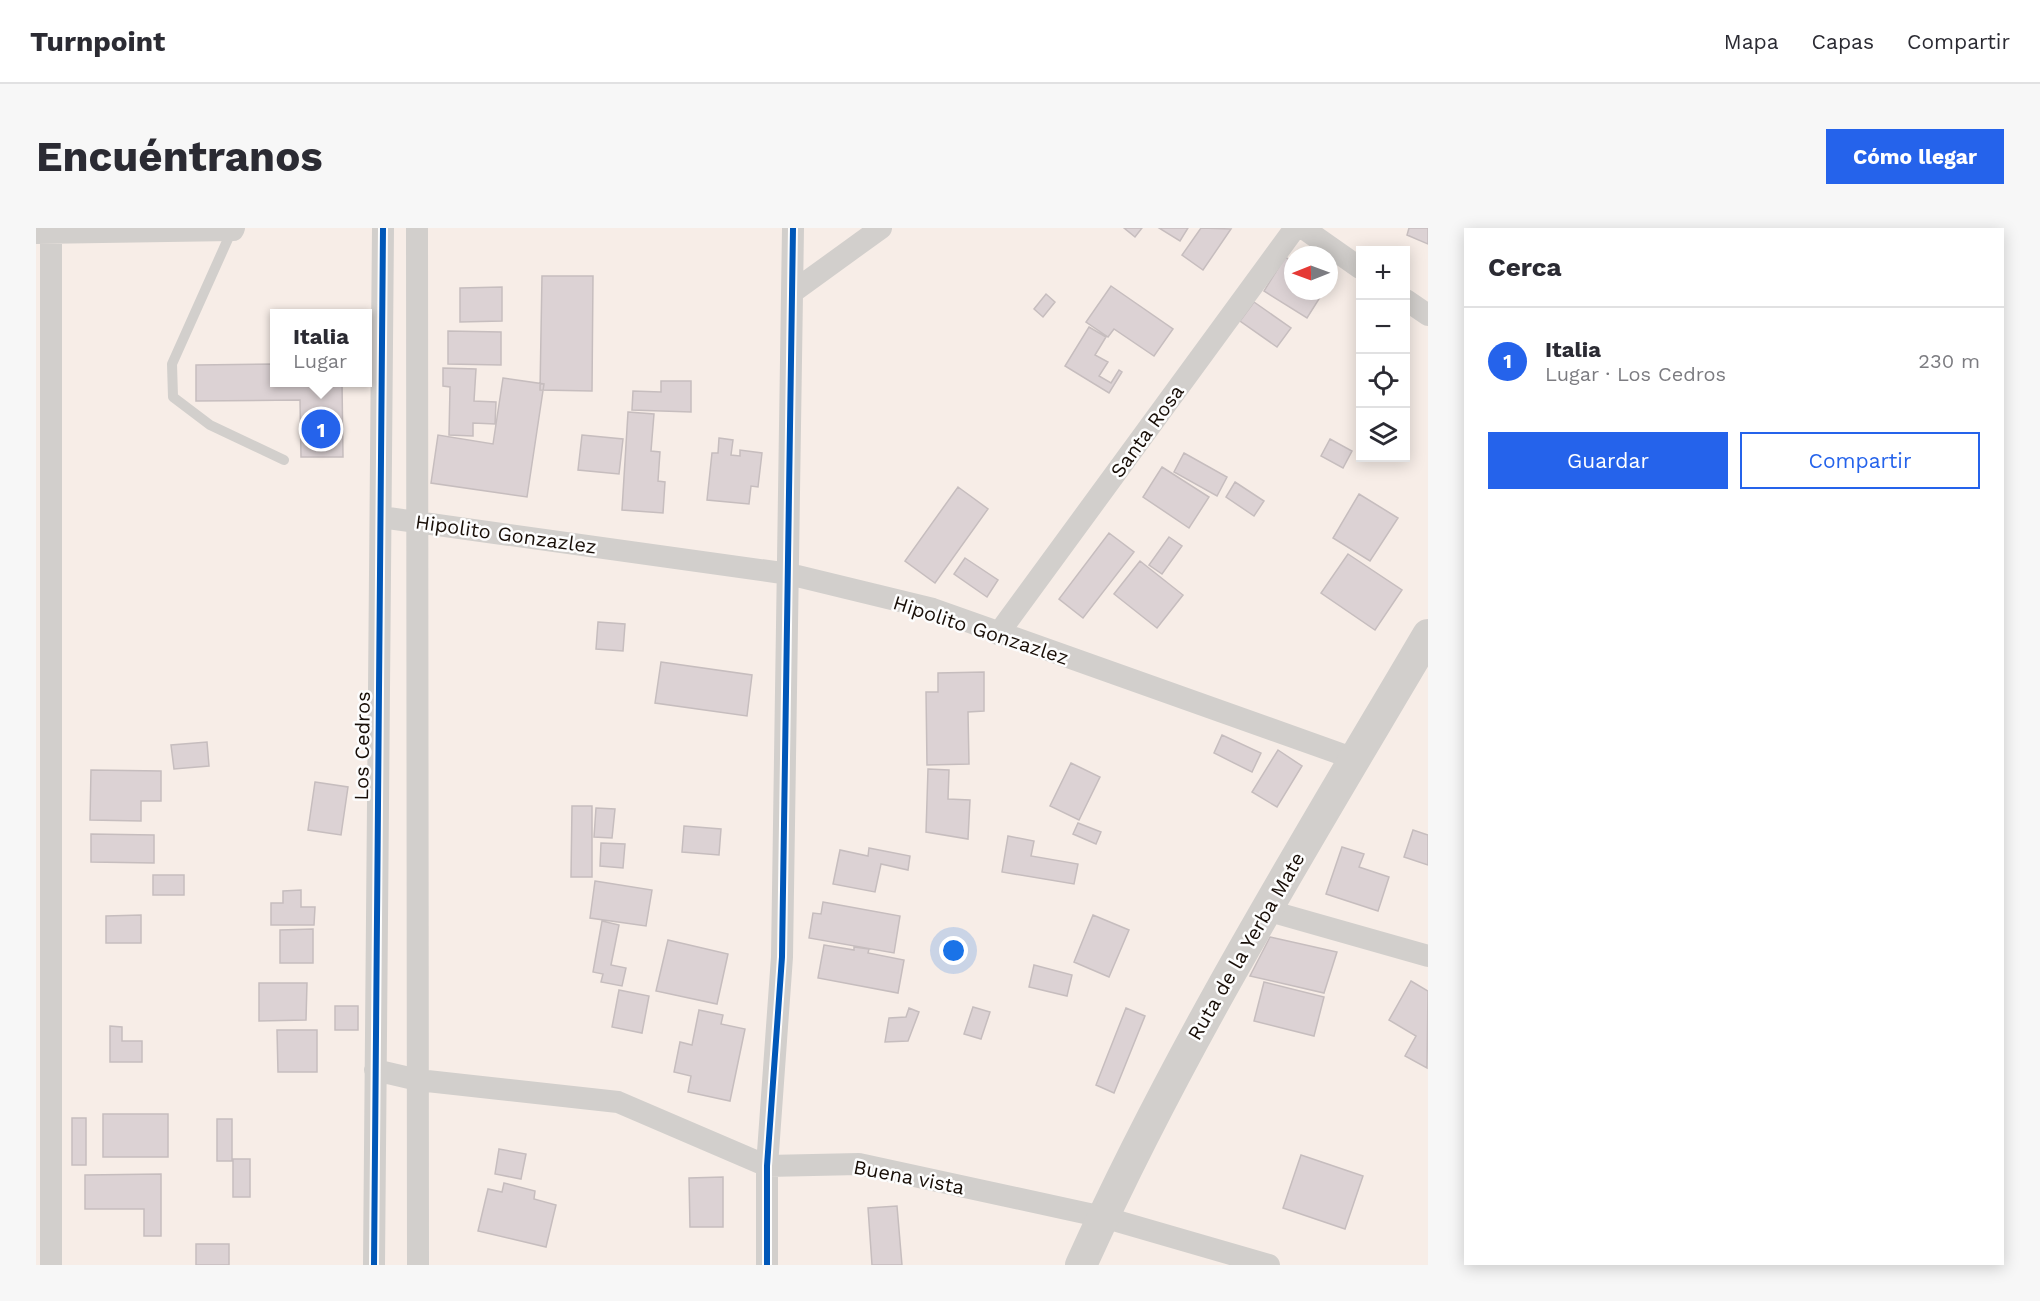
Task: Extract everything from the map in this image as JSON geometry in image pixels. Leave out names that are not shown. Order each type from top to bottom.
[{"type":"main road","name":"Ruta de la Yerba Mate","points":[[1081,1265],[1170,1078],[1428,635]]},
{"type":"street","name":"Los Cedros","points":[[374,1265],[383,228]]},
{"type":"street","points":[[417,228],[418,1265]]},
{"type":"street","points":[[767,1265],[767,1166],[782,957],[794,291],[793,228]]},
{"type":"street","points":[[794,291],[881,228]]},
{"type":"street","name":"Santa Rosa","points":[[998,634],[1295,228]]},
{"type":"street","points":[[1303,228],[1356,265]]},
{"type":"street","points":[[51,1265],[44,700],[46,232],[233,229]]},
{"type":"street","points":[[1410,303],[1428,315]]},
{"type":"street","name":"Hipolito Gonzazlez","points":[[381,517],[789,574],[933,609],[1355,759]]},
{"type":"street","points":[[1266,910],[1428,956]]},
{"type":"street","name":"Buena vista","points":[[375,1070],[418,1080],[618,1102],[767,1166],[859,1164],[1103,1217],[1269,1265]]},
{"type":"lane","points":[[233,229],[172,364],[174,398],[210,425],[284,460]]},
{"type":"building","points":[[1124,228],[1142,228],[1135,237]]},
{"type":"building","points":[[1159,228],[1188,228],[1180,241]]},
{"type":"building","points":[[1201,228],[1231,229],[1203,270],[1182,255]]},
{"type":"building","points":[[1409,228],[1428,228],[1428,244],[1407,235]]},
{"type":"building","points":[[1284,259],[1284,300],[1318,300],[1307,318],[1264,291]]},
{"type":"building","points":[[542,276],[593,276],[592,391],[540,390]]},
{"type":"building","points":[[1111,286],[1173,329],[1154,356],[1114,329],[1108,337],[1086,322]]},
{"type":"building","points":[[502,287],[502,321],[460,322],[460,288]]},
{"type":"building","points":[[1046,294],[1055,302],[1043,317],[1034,309]]},
{"type":"building","points":[[1254,302],[1291,328],[1277,347],[1240,321]]},
{"type":"building","points":[[1089,327],[1106,337],[1095,355],[1108,362],[1099,376],[1111,383],[1119,370],[1122,372],[1109,393],[1065,366]]},
{"type":"building","points":[[448,331],[501,332],[501,365],[448,364]]},
{"type":"building","points":[[270,364],[270,387],[342,387],[343,457],[301,457],[300,400],[196,401],[196,365]]},
{"type":"building","points":[[443,368],[476,369],[474,401],[496,402],[495,424],[473,423],[473,436],[449,435],[450,387],[443,386]]},
{"type":"building","points":[[503,378],[544,384],[527,497],[431,483],[438,435],[493,444]]},
{"type":"building","points":[[661,381],[691,381],[691,412],[632,410],[633,391],[661,392]]},
{"type":"building","points":[[628,412],[654,414],[651,451],[660,452],[658,481],[665,482],[663,513],[622,510]]},
{"type":"building","points":[[582,435],[623,439],[619,474],[578,470]]},
{"type":"building","points":[[719,438],[733,440],[731,455],[740,456],[740,450],[762,453],[758,487],[751,486],[749,504],[707,500],[712,453],[718,453]]},
{"type":"building","points":[[1330,439],[1352,451],[1343,468],[1321,456]]},
{"type":"building","points":[[1184,453],[1227,477],[1217,496],[1174,472]]},
{"type":"building","points":[[1162,467],[1209,497],[1189,528],[1143,497]]},
{"type":"building","points":[[1235,482],[1264,501],[1254,516],[1226,497]]},
{"type":"building","points":[[958,487],[988,509],[935,583],[905,561]]},
{"type":"building","points":[[1359,494],[1398,518],[1370,561],[1333,538]]},
{"type":"building","points":[[1109,533],[1134,552],[1083,618],[1059,599]]},
{"type":"building","points":[[1169,537],[1182,546],[1162,574],[1149,565]]},
{"type":"building","points":[[1348,554],[1402,590],[1375,630],[1321,593]]},
{"type":"building","points":[[965,558],[998,580],[987,597],[954,574]]},
{"type":"building","points":[[1140,561],[1183,595],[1157,628],[1114,594]]},
{"type":"building","points":[[598,622],[625,624],[623,651],[596,649]]},
{"type":"building","points":[[661,662],[752,675],[747,716],[655,703]]},
{"type":"building","points":[[984,672],[984,711],[968,712],[969,764],[927,765],[926,692],[938,692],[938,673]]},
{"type":"building","points":[[1222,735],[1261,753],[1252,772],[1214,753]]},
{"type":"building","points":[[207,742],[209,766],[174,769],[171,745]]},
{"type":"building","points":[[1278,750],[1302,766],[1277,807],[1252,792]]},
{"type":"building","points":[[1071,763],[1100,777],[1079,820],[1050,806]]},
{"type":"building","points":[[928,769],[949,770],[948,799],[970,800],[968,839],[926,832]]},
{"type":"building","points":[[91,770],[161,771],[161,801],[141,801],[141,821],[90,820]]},
{"type":"building","points":[[315,782],[348,787],[341,835],[308,830]]},
{"type":"building","points":[[572,806],[592,806],[592,877],[571,877]]},
{"type":"building","points":[[596,808],[615,809],[612,838],[594,837]]},
{"type":"building","points":[[1078,823],[1101,832],[1096,844],[1073,834]]},
{"type":"building","points":[[684,826],[721,829],[719,855],[682,852]]},
{"type":"building","points":[[1413,830],[1428,835],[1428,865],[1404,857]]},
{"type":"building","points":[[91,834],[154,835],[154,863],[91,862]]},
{"type":"building","points":[[1008,836],[1034,841],[1031,856],[1078,864],[1074,884],[1002,872]]},
{"type":"building","points":[[601,843],[625,844],[623,868],[600,866]]},
{"type":"building","points":[[1342,847],[1364,854],[1359,867],[1389,877],[1378,911],[1326,894]]},
{"type":"building","points":[[869,848],[910,856],[908,870],[881,864],[875,892],[833,884],[840,850],[868,856]]},
{"type":"building","points":[[153,875],[184,875],[184,895],[153,895]]},
{"type":"building","points":[[595,881],[652,890],[646,926],[590,918]]},
{"type":"building","points":[[301,890],[301,907],[315,907],[314,925],[271,925],[271,903],[283,903],[283,891]]},
{"type":"building","points":[[823,902],[900,916],[894,953],[809,938],[813,913],[821,914]]},
{"type":"building","points":[[141,915],[141,943],[106,943],[106,916]]},
{"type":"building","points":[[1093,915],[1129,930],[1109,977],[1074,962]]},
{"type":"building","points":[[602,921],[619,925],[611,965],[626,968],[622,986],[601,982],[603,974],[593,972]]},
{"type":"building","points":[[313,929],[313,963],[280,963],[280,930]]},
{"type":"building","points":[[1270,937],[1337,952],[1324,993],[1250,976]]},
{"type":"building","points":[[668,940],[728,954],[717,1004],[656,991]]},
{"type":"building","points":[[824,945],[854,950],[854,947],[869,949],[868,953],[904,960],[898,993],[818,978]]},
{"type":"building","points":[[1034,965],[1072,975],[1067,996],[1029,987]]},
{"type":"building","points":[[1411,981],[1428,991],[1427,1068],[1405,1056],[1416,1036],[1389,1020]]},
{"type":"building","points":[[1264,982],[1324,997],[1314,1036],[1254,1021]]},
{"type":"building","points":[[259,983],[307,983],[306,1020],[259,1021]]},
{"type":"building","points":[[619,990],[649,996],[642,1033],[612,1027]]},
{"type":"building","points":[[335,1006],[358,1006],[358,1030],[335,1030]]},
{"type":"building","points":[[973,1007],[990,1012],[981,1039],[964,1034]]},
{"type":"building","points":[[909,1008],[919,1012],[908,1041],[885,1042],[889,1018],[906,1017]]},
{"type":"building","points":[[1126,1008],[1145,1016],[1114,1093],[1096,1085]]},
{"type":"building","points":[[699,1010],[723,1015],[721,1024],[745,1029],[730,1101],[688,1092],[691,1076],[674,1072],[680,1042],[692,1045]]},
{"type":"building","points":[[110,1026],[122,1027],[122,1041],[142,1041],[142,1062],[110,1062]]},
{"type":"building","points":[[277,1030],[317,1030],[317,1072],[278,1072]]},
{"type":"building","points":[[103,1114],[168,1114],[168,1157],[103,1157]]},
{"type":"building","points":[[72,1118],[86,1118],[86,1165],[72,1165]]},
{"type":"building","points":[[217,1119],[232,1119],[232,1161],[217,1161]]},
{"type":"building","points":[[499,1149],[526,1154],[521,1179],[495,1174]]},
{"type":"building","points":[[1301,1155],[1363,1176],[1345,1229],[1283,1208]]},
{"type":"building","points":[[233,1159],[250,1159],[250,1197],[233,1197]]},
{"type":"building","points":[[161,1174],[161,1236],[144,1236],[144,1209],[85,1209],[85,1175]]},
{"type":"building","points":[[723,1177],[723,1227],[690,1227],[689,1178]]},
{"type":"building","points":[[504,1183],[535,1191],[534,1199],[556,1205],[546,1247],[478,1231],[488,1189],[502,1192]]},
{"type":"building","points":[[897,1206],[902,1265],[872,1265],[868,1208]]},
{"type":"building","points":[[196,1244],[229,1244],[229,1265],[196,1265]]},
{"type":"cycle path","points":[[374,1265],[383,228]]},
{"type":"cycle path","points":[[767,1265],[767,1166],[782,957],[793,228]]},
{"type":"place","name":"Italia","points":[[321,429]]}]
